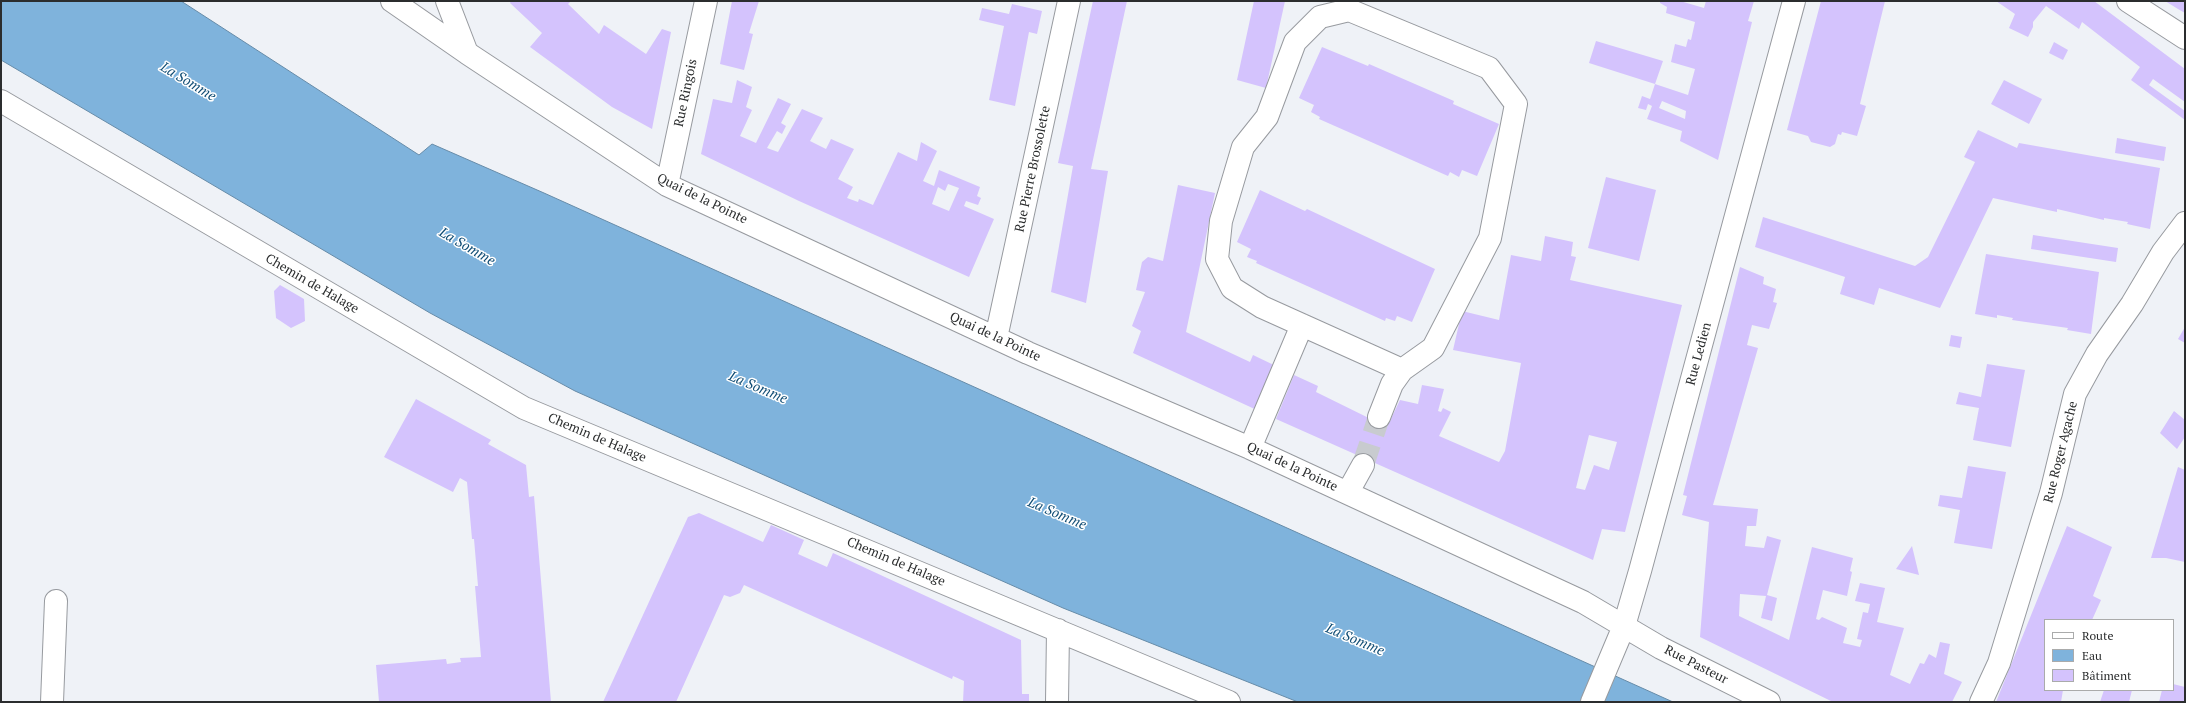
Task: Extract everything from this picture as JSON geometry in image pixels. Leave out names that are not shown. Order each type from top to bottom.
[{"type":"street","name":"Quai de la Pointe","points":[[392,1],[467,53],[667,185],[996,338],[1348,492],[1583,602],[1624,626]]},
{"type":"street","points":[[447,1],[467,53]]},
{"type":"street","name":"Rue Ringois","points":[[667,185],[706,1]]},
{"type":"street","name":"Rue Pierre Brossolette","points":[[996,338],[1069,1]]},
{"type":"street","name":"Rue Ledien","points":[[1592,702],[1624,626],[1794,1]]},
{"type":"street","points":[[2128,1],[2185,38]]},
{"type":"street","points":[[1379,417],[1392,384],[1402,370],[1433,348],[1490,238],[1516,104],[1490,68],[1349,10],[1320,17],[1295,42],[1267,117],[1243,147],[1221,221],[1217,259],[1232,288],[1262,307],[1402,370]]},
{"type":"street","name":"Chemin de Halage","points":[[1,101],[524,408],[1229,702]]},
{"type":"street","name":"Rue Roger Agache","points":[[1981,702],[1999,663],[2013,619],[2051,494],[2075,394],[2096,354],[2132,304],[2163,252],[2185,223]]},
{"type":"street","points":[[1250,448],[1302,325]]},
{"type":"street","points":[[1348,492],[1363,465]]},
{"type":"street","points":[[52,702],[56,601]]},
{"type":"street","name":"Rue Pasteur","points":[[1624,626],[1661,648],[1769,702]]},
{"type":"street","points":[[1057,702],[1058,630]]},
{"type":"water","name":"La Somme","points":[[1,1],[181,1],[419,155],[432,144],[544,193],[1673,702],[1298,702],[1063,608],[575,391],[430,313],[1,60]]},
{"type":"building","points":[[511,1],[571,1],[568,4],[599,34],[604,25],[646,54],[662,29],[671,32],[652,129],[612,107],[530,47],[542,33],[510,3]]},
{"type":"building","points":[[732,1],[759,1],[749,33],[753,34],[744,70],[720,64]]},
{"type":"building","points":[[1093,1],[1127,1],[1091,169],[1108,171],[1086,303],[1051,292],[1073,166],[1058,163]]},
{"type":"building","points":[[1254,1],[1285,1],[1266,88],[1237,80]]},
{"type":"building","points":[[1660,1],[1680,1],[1704,8],[1706,1],[1754,1],[1748,21],[1752,22],[1718,160],[1680,141],[1682,131],[1647,119],[1652,106],[1648,104],[1646,110],[1638,108],[1642,96],[1650,99],[1655,84],[1688,95],[1695,69],[1671,62],[1675,44],[1686,47],[1688,39],[1691,40],[1695,22],[1666,13],[1667,7],[1660,3]],"holes":[[[1662,101],[1686,111],[1685,119],[1659,108]]]},
{"type":"building","points":[[1821,1],[1885,1],[1860,104],[1866,106],[1857,136],[1842,132],[1841,135],[1838,134],[1835,144],[1830,147],[1811,142],[1808,136],[1787,130]]},
{"type":"building","points":[[1996,1],[2094,1],[2185,69],[2185,102],[2153,79],[2149,85],[2185,111],[2185,120],[2131,80],[2140,67],[2082,22],[2079,29],[2046,6],[2033,22],[2033,27],[2028,37],[2009,28],[2015,14]]},
{"type":"building","points":[[2165,1],[2185,1],[2185,13],[2178,9]]},
{"type":"building","points":[[1012,4],[1042,11],[1037,34],[1029,32],[1015,106],[989,100],[1004,26],[979,20],[982,8],[1009,14]]},
{"type":"building","points":[[1596,41],[1663,61],[1655,84],[1589,63]]},
{"type":"building","points":[[2054,42],[2068,50],[2063,60],[2049,53]]},
{"type":"building","points":[[1322,47],[1368,66],[1369,64],[1454,101],[1453,104],[1499,124],[1477,176],[1462,170],[1459,177],[1450,172],[1448,176],[1319,119],[1320,117],[1311,112],[1314,105],[1299,98]]},
{"type":"building","points":[[737,80],[752,87],[746,107],[752,110],[740,136],[756,143],[778,98],[791,104],[781,123],[786,126],[782,134],[777,131],[767,148],[778,152],[802,109],[823,118],[810,141],[826,149],[831,139],[854,149],[838,179],[853,187],[847,198],[858,202],[859,199],[873,205],[898,152],[917,161],[921,142],[937,151],[923,181],[934,186],[939,170],[980,187],[977,196],[981,198],[978,205],[966,201],[964,206],[994,219],[969,277],[799,201],[701,154],[713,99],[732,103]],"holes":[[[948,184],[959,188],[949,211],[932,204],[938,187],[945,191]]]},
{"type":"building","points":[[2004,80],[2042,99],[2029,124],[1991,104]]},
{"type":"building","points":[[1978,130],[2017,148],[2019,143],[2160,168],[2150,229],[2127,224],[2128,222],[2104,218],[2104,220],[2057,209],[2057,212],[1993,198],[1940,308],[1879,288],[1874,305],[1840,294],[1845,277],[1755,247],[1763,217],[1915,266],[1928,257],[1975,162],[1964,157]]},
{"type":"building","points":[[2117,138],[2166,147],[2164,161],[2115,153]]},
{"type":"building","points":[[1606,177],[1656,190],[1639,261],[1588,248]]},
{"type":"building","points":[[1178,185],[1215,193],[1186,332],[1250,362],[1253,355],[1278,367],[1259,411],[1133,353],[1141,331],[1132,326],[1145,292],[1136,290],[1142,262],[1148,257],[1163,261]]},
{"type":"building","points":[[1260,190],[1305,211],[1307,209],[1435,269],[1412,322],[1397,316],[1395,321],[1386,318],[1385,321],[1256,263],[1257,261],[1247,257],[1251,249],[1237,242]]},
{"type":"building","points":[[2033,235],[2118,248],[2116,262],[2031,249]]},
{"type":"building","points":[[1545,236],[1573,242],[1571,256],[1576,257],[1570,280],[1682,305],[1625,532],[1602,529],[1593,560],[1276,419],[1294,375],[1318,386],[1316,392],[1387,427],[1400,400],[1418,404],[1422,385],[1444,389],[1438,411],[1441,412],[1443,408],[1451,412],[1439,436],[1499,462],[1505,451],[1521,363],[1453,350],[1462,311],[1499,320],[1511,255],[1541,261]],"holes":[[[1589,435],[1617,442],[1609,470],[1594,465],[1585,490],[1576,488]]]},
{"type":"building","points":[[1986,254],[2099,272],[2091,334],[2067,330],[2068,328],[2012,320],[2013,318],[1997,315],[1997,318],[1975,314]]},
{"type":"building","points":[[1740,267],[1764,277],[1763,284],[1776,289],[1773,302],[1777,303],[1769,329],[1752,325],[1747,345],[1758,348],[1713,505],[1758,509],[1756,526],[1747,526],[1745,546],[1764,548],[1767,536],[1781,540],[1767,595],[1777,598],[1772,621],[1761,618],[1766,596],[1740,594],[1739,616],[1789,640],[1812,547],[1853,558],[1847,596],[1823,590],[1816,619],[1819,620],[1822,617],[1847,628],[1843,643],[1860,647],[1862,640],[1857,639],[1863,612],[1868,613],[1870,604],[1855,601],[1860,583],[1885,588],[1877,622],[1904,628],[1890,675],[1910,684],[1920,663],[1924,664],[1929,654],[1936,658],[1940,642],[1950,644],[1944,674],[1962,682],[1952,702],[1833,702],[1700,637],[1709,522],[1682,515],[1687,496],[1683,495]]},
{"type":"building","points":[[280,285],[304,299],[305,321],[291,328],[276,318],[274,291]]},
{"type":"building","points":[[2185,327],[2185,343],[2178,339]]},
{"type":"building","points":[[1951,335],[1962,337],[1960,348],[1949,346]]},
{"type":"building","points":[[1987,364],[2025,370],[2011,447],[1973,440],[1979,408],[1956,404],[1959,392],[1981,397]]},
{"type":"building","points":[[416,399],[491,440],[488,444],[526,465],[529,497],[534,496],[551,702],[379,702],[376,665],[446,659],[447,664],[461,662],[460,658],[481,657],[475,586],[478,586],[467,482],[460,478],[453,492],[384,457]]},
{"type":"building","points":[[2174,411],[2185,420],[2185,437],[2177,449],[2160,433]]},
{"type":"building","points":[[1968,466],[2006,472],[1992,549],[1954,543],[1960,510],[1938,506],[1940,495],[1962,498]]},
{"type":"building","points":[[2178,467],[2185,470],[2185,562],[2166,558],[2151,558]]},
{"type":"building","points":[[699,513],[763,542],[771,525],[804,540],[798,554],[827,567],[833,553],[1021,640],[1022,694],[1029,694],[1029,702],[963,702],[964,681],[953,676],[952,679],[744,585],[740,593],[730,597],[724,595],[676,702],[603,702],[688,517]]},
{"type":"building","points":[[2067,526],[2112,547],[2093,596],[2101,600],[2092,619],[2044,619],[2044,691],[2063,691],[2061,702],[1996,702]]},
{"type":"building","points":[[1912,546],[1919,575],[1896,569]]},
{"type":"building","points":[[2174,684],[2185,687],[2185,702],[2159,702],[2162,691],[2174,691]]},
{"type":"building","points":[[2104,691],[2132,691],[2129,702],[2100,702]]},
{"type":"tunnel","points":[[1363,465],[1379,417]]}]
